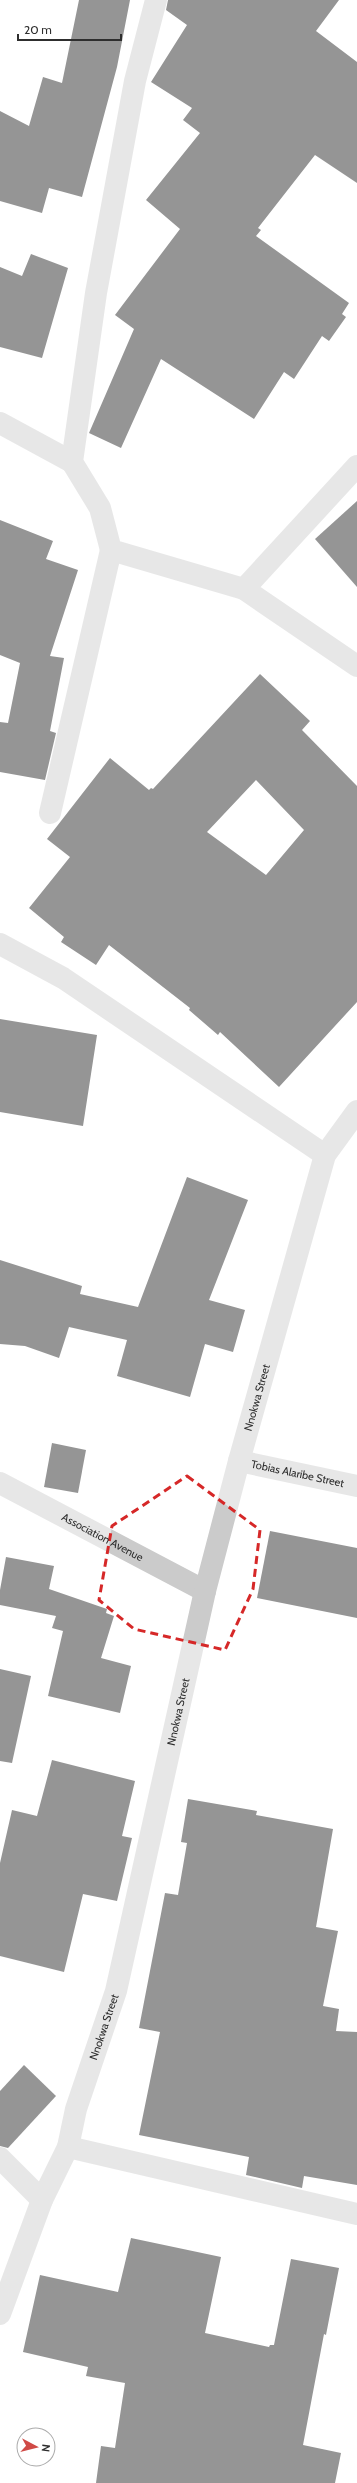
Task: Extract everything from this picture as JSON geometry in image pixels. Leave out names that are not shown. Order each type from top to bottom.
[{"type":"street","points":[[72,462],[96,293],[135,81],[156,0]]},
{"type":"street","points":[[0,423],[72,462],[100,508],[111,550],[50,813]]},
{"type":"street","points":[[244,589],[357,466]]},
{"type":"street","points":[[111,550],[244,589],[357,666]]},
{"type":"street","points":[[0,944],[63,978],[325,1155]]},
{"type":"street","name":"Nnokwa Street","points":[[0,2314],[42,2200],[68,2147],[76,2109],[116,1991],[205,1591],[238,1461],[325,1155],[357,1111]]},
{"type":"street","name":"Tobias Alaribe Street","points":[[238,1461],[357,1486]]},
{"type":"street","name":"Association Avenue","points":[[0,1485],[205,1591]]},
{"type":"street","points":[[68,2147],[357,2214]]},
{"type":"street","points":[[0,2158],[42,2200]]},
{"type":"highlighted area","points":[[187,1476],[260,1530],[253,1589],[225,1650],[134,1629],[99,1600],[112,1526]]},
{"type":"building","points":[[79,0],[130,0],[117,67],[82,197],[49,188],[42,213],[0,201],[0,111],[29,126],[43,77],[62,83]]},
{"type":"building","points":[[168,0],[339,0],[316,31],[357,62],[357,183],[315,155],[258,228],[261,230],[256,236],[349,303],[342,314],[346,317],[329,341],[322,336],[294,379],[284,372],[254,419],[161,359],[121,448],[89,433],[134,329],[115,315],[180,229],[146,200],[200,133],[183,120],[192,108],[151,82],[187,25],[166,10]]},
{"type":"building","points":[[31,254],[68,268],[42,358],[0,347],[0,267],[22,276]]},
{"type":"building","points":[[357,501],[357,587],[315,539]]},
{"type":"building","points":[[0,520],[53,541],[46,559],[78,570],[50,656],[64,658],[50,731],[56,733],[45,780],[0,772],[0,722],[8,723],[20,663],[0,655]]},
{"type":"building","points":[[260,674],[310,721],[302,730],[357,786],[357,1002],[279,1087],[220,1032],[218,1035],[189,1010],[190,1008],[109,945],[96,965],[61,942],[64,937],[29,908],[70,857],[47,839],[110,758],[149,790],[151,788],[153,789]],"holes":[[[256,780],[304,830],[266,875],[207,832]]]},
{"type":"building","points":[[0,1019],[97,1035],[83,1126],[0,1112]]},
{"type":"building","points":[[187,1177],[248,1200],[209,1300],[245,1310],[233,1352],[205,1344],[190,1397],[117,1376],[127,1340],[69,1327],[59,1358],[25,1346],[0,1344],[0,1260],[82,1286],[80,1294],[138,1307]]},
{"type":"building","points":[[52,1443],[86,1450],[78,1493],[44,1487]]},
{"type":"building","points":[[270,1531],[357,1548],[357,1618],[257,1598]]},
{"type":"building","points":[[6,1557],[54,1566],[49,1589],[107,1609],[106,1613],[114,1616],[101,1658],[131,1666],[120,1713],[48,1696],[63,1631],[52,1628],[56,1616],[0,1605],[0,1590]]},
{"type":"building","points":[[0,1669],[31,1676],[12,1763],[0,1761]]},
{"type":"building","points":[[52,1760],[135,1781],[122,1836],[132,1838],[117,1901],[83,1894],[64,1972],[0,1956],[0,1863],[12,1810],[37,1816]]},
{"type":"building","points":[[188,1799],[257,1811],[256,1815],[333,1829],[316,1927],[338,1931],[323,2006],[339,2009],[336,2031],[357,2032],[357,2185],[304,2176],[302,2188],[246,2175],[249,2157],[139,2135],[160,2032],[139,2028],[165,1893],[178,1895],[187,1843],[181,1842]]},
{"type":"building","points":[[24,2065],[56,2096],[8,2148],[0,2146],[0,2091]]},
{"type":"building","points":[[131,2238],[221,2257],[205,2333],[269,2347],[270,2345],[274,2345],[291,2259],[339,2268],[326,2335],[324,2334],[303,2445],[341,2453],[335,2483],[96,2483],[101,2446],[115,2448],[125,2383],[86,2376],[88,2367],[23,2352],[40,2275],[118,2292]]}]
